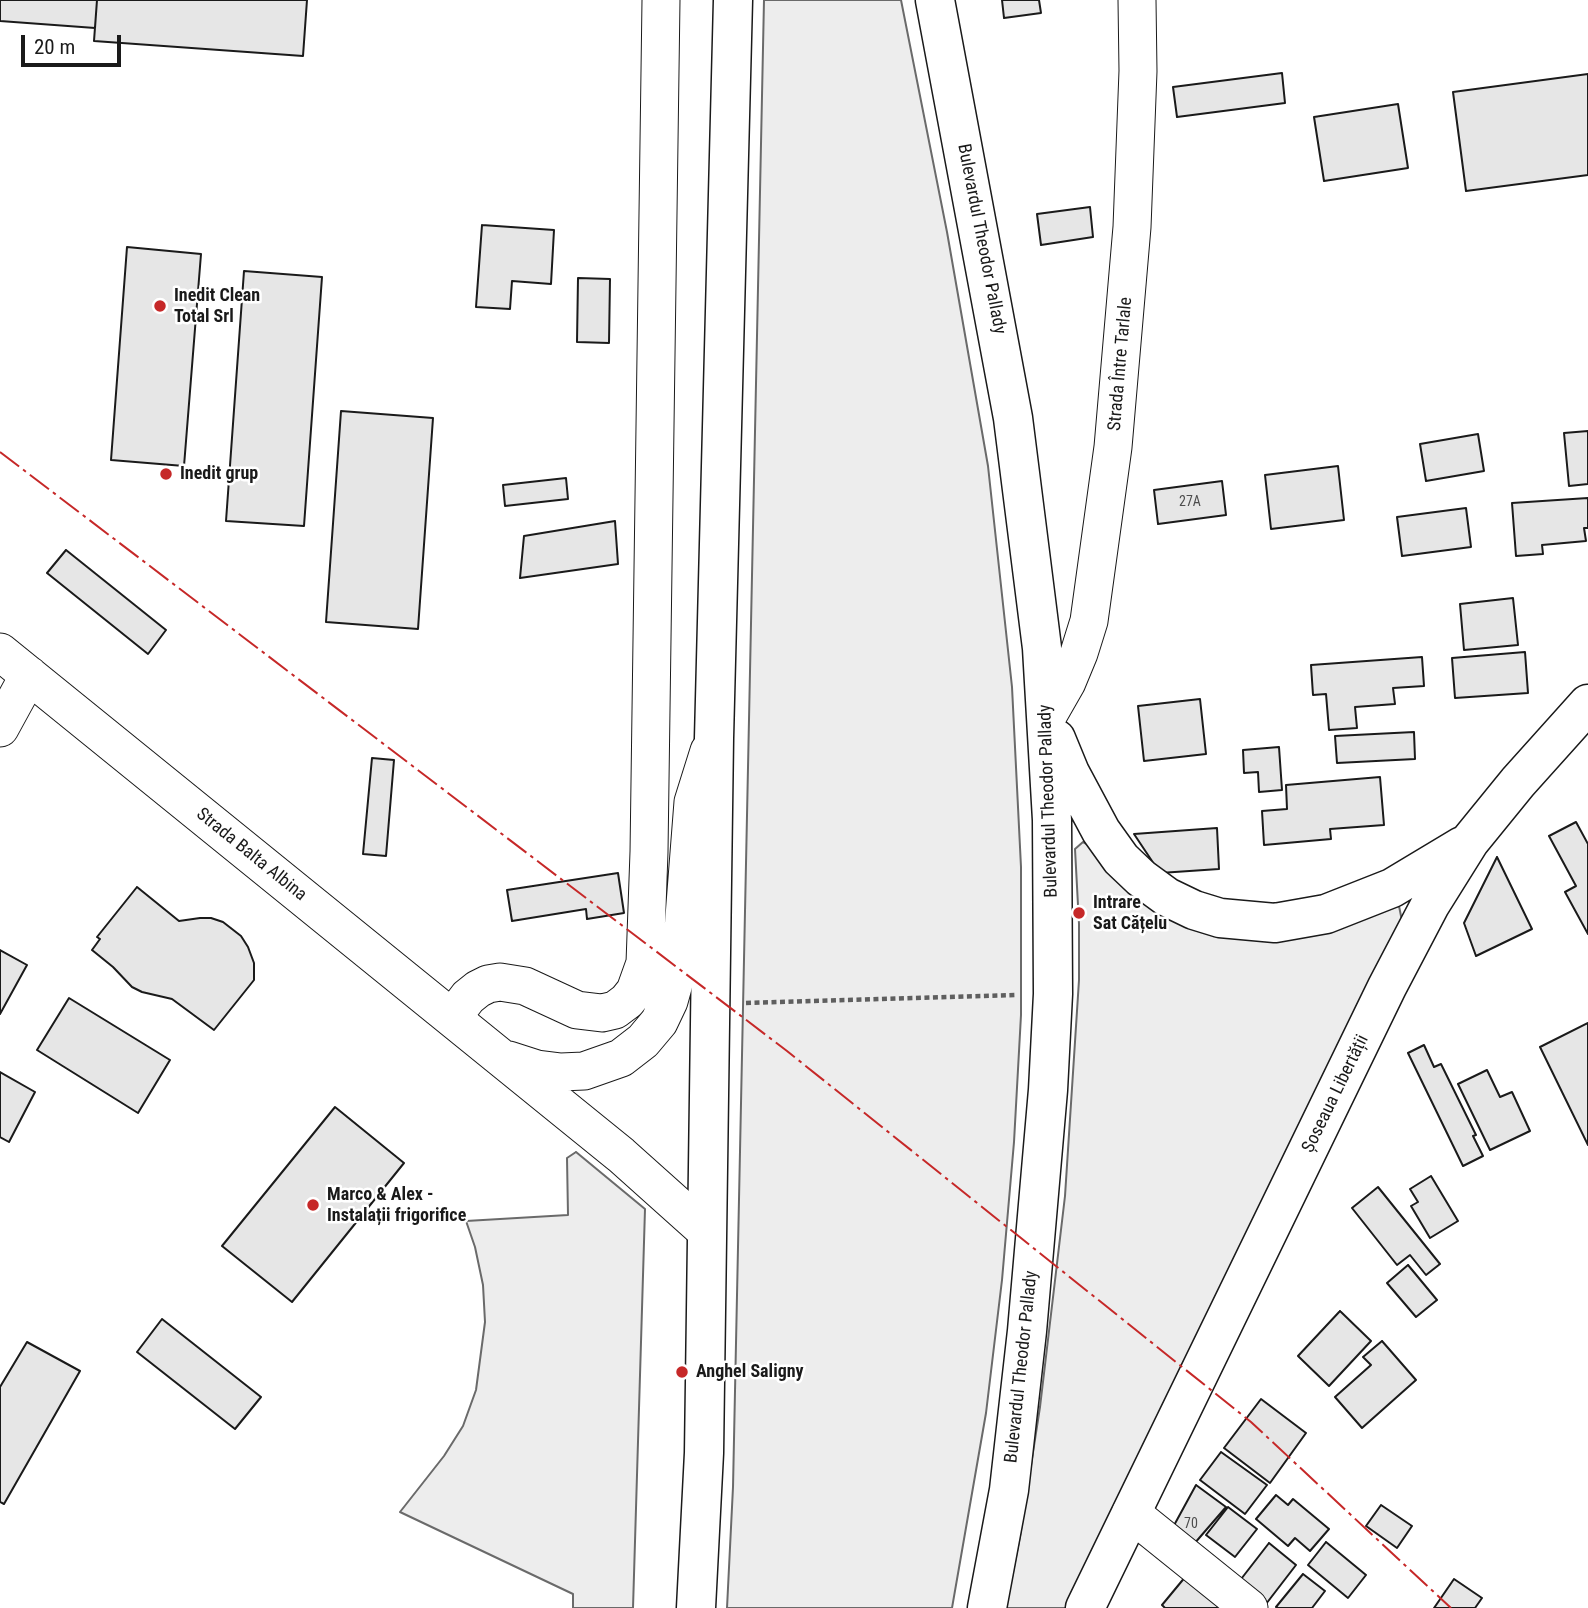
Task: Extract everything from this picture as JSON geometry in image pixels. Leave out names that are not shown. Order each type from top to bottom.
[{"type":"main road","points":[[696,1608],[704,1452],[714,738],[733,0]]},
{"type":"main road","name":"Bulevardul Theodor Pallady","points":[[935,0],[1013,418],[1037,602],[1052,820],[1053,994],[1048,1090],[1027,1331],[1009,1490],[987,1608]]},
{"type":"main road","name":"Șoseaua Libertății","points":[[1085,1608],[1387,987],[1430,905],[1470,841],[1518,782],[1588,704]]},
{"type":"main road","points":[[1046,716],[1086,803],[1101,831],[1122,859],[1141,878],[1167,897],[1194,910],[1220,918],[1275,923],[1326,914],[1392,888],[1470,841]]},
{"type":"street","points":[[452,1018],[468,997],[478,989],[500,982],[525,986],[577,1010],[590,1013],[615,1010],[635,991],[645,963],[649,852],[661,0]]},
{"type":"street","name":"Strada Între Tarlale","points":[[1046,716],[1067,682],[1089,621],[1112,460],[1132,227],[1138,71],[1137,0]]},
{"type":"street","name":"Strada Balta Albina","points":[[0,652],[621,1155],[707,1232]]},
{"type":"street","points":[[0,728],[29,676]]},
{"type":"street","name":"Strada Balta Albina","points":[[501,1058],[537,1069],[584,1071],[621,1058],[643,1041],[659,1022],[669,1001],[676,976],[683,930],[693,803],[714,738]]},
{"type":"street","points":[[1131,1513],[1249,1608]]},
{"type":"path","points":[[710,1004],[1053,994]]},
{"type":"shaded area","points":[[764,0],[901,0],[947,232],[988,466],[1012,687],[1021,867],[1021,1015],[1014,1142],[1002,1280],[986,1413],[952,1608],[727,1608],[733,1487]]},
{"type":"shaded area","points":[[1083,842],[1094,848],[1155,911],[1399,906],[1402,921],[1069,1608],[1006,1608],[1040,1407],[1065,1196],[1079,980],[1075,849]]},
{"type":"shaded area","points":[[576,1152],[645,1209],[633,1608],[573,1608],[573,1594],[400,1512],[444,1456],[463,1426],[476,1390],[485,1322],[483,1285],[466,1221],[568,1215],[567,1158]]},
{"type":"building","points":[[0,0],[97,0],[95,28],[0,21]]},
{"type":"building","points":[[97,0],[307,0],[303,56],[94,41]]},
{"type":"building","points":[[1002,0],[1039,0],[1041,13],[1004,18]]},
{"type":"building","points":[[1282,73],[1285,103],[1177,117],[1173,87]]},
{"type":"building","points":[[1588,74],[1588,175],[1466,191],[1453,92]]},
{"type":"building","points":[[1398,104],[1408,168],[1324,181],[1314,117]]},
{"type":"building","points":[[1090,207],[1093,237],[1041,245],[1037,214]]},
{"type":"building","points":[[482,225],[554,230],[551,284],[512,281],[510,309],[476,307]]},
{"type":"building","name":"Inedit Clean Total Srl","points":[[127,247],[201,254],[184,466],[111,460]]},
{"type":"building","points":[[244,271],[322,277],[304,526],[226,521]]},
{"type":"building","points":[[578,278],[610,279],[609,343],[577,342]]},
{"type":"building","points":[[341,411],[433,418],[418,629],[326,622]]},
{"type":"building","points":[[1588,431],[1588,484],[1569,486],[1564,433]]},
{"type":"building","points":[[1478,434],[1484,471],[1426,481],[1420,444]]},
{"type":"building","points":[[1338,466],[1344,520],[1271,529],[1265,475]]},
{"type":"building","points":[[566,478],[568,499],[505,506],[503,485]]},
{"type":"building","points":[[1222,481],[1226,515],[1158,524],[1154,490]]},
{"type":"building","points":[[1588,498],[1588,528],[1584,528],[1586,541],[1542,545],[1543,554],[1516,556],[1512,503]]},
{"type":"building","points":[[1466,508],[1471,547],[1402,556],[1397,517]]},
{"type":"building","points":[[615,521],[618,564],[520,578],[524,536]]},
{"type":"building","points":[[66,550],[166,630],[148,654],[47,573]]},
{"type":"building","points":[[1513,598],[1518,645],[1464,650],[1460,604]]},
{"type":"building","points":[[1525,652],[1528,693],[1455,698],[1452,658]]},
{"type":"building","points":[[1422,657],[1424,686],[1393,688],[1395,704],[1355,707],[1357,728],[1329,730],[1326,694],[1313,695],[1311,665]]},
{"type":"building","points":[[1200,699],[1206,754],[1144,761],[1138,706]]},
{"type":"building","points":[[1414,732],[1415,759],[1337,763],[1335,736]]},
{"type":"building","points":[[1279,747],[1282,790],[1259,792],[1258,772],[1244,773],[1243,750]]},
{"type":"building","points":[[372,758],[394,760],[386,856],[363,854]]},
{"type":"building","points":[[1380,777],[1384,825],[1330,829],[1331,839],[1264,845],[1262,811],[1287,809],[1286,785]]},
{"type":"building","points":[[1576,822],[1588,844],[1588,934],[1565,892],[1576,886],[1549,836]]},
{"type":"building","points":[[1217,828],[1219,869],[1160,873],[1134,834]]},
{"type":"building","points":[[1497,857],[1532,929],[1476,956],[1464,923]]},
{"type":"building","points":[[618,873],[624,913],[587,919],[586,909],[512,921],[507,890]]},
{"type":"building","points":[[137,887],[179,921],[211,918],[223,922],[241,936],[248,947],[254,963],[254,980],[214,1030],[172,999],[132,987],[92,950],[100,939],[97,937]]},
{"type":"building","points":[[0,950],[27,965],[0,1014]]},
{"type":"building","points":[[69,998],[170,1060],[138,1113],[37,1050]]},
{"type":"building","points":[[1588,1023],[1588,1145],[1540,1047]]},
{"type":"building","points":[[1424,1045],[1434,1067],[1441,1064],[1476,1135],[1473,1136],[1483,1156],[1463,1166],[1408,1053]]},
{"type":"building","points":[[1487,1070],[1500,1097],[1512,1092],[1530,1131],[1490,1150],[1458,1084]]},
{"type":"building","points":[[0,1072],[35,1092],[9,1142],[0,1137]]},
{"type":"building","name":"Marco & Alex - Instalații frigorifice","points":[[335,1107],[404,1163],[292,1302],[222,1246]]},
{"type":"building","points":[[1431,1176],[1458,1221],[1430,1238],[1411,1206],[1418,1202],[1410,1189]]},
{"type":"building","points":[[1378,1187],[1440,1264],[1426,1275],[1410,1255],[1397,1265],[1352,1208]]},
{"type":"building","points":[[1408,1265],[1437,1300],[1416,1317],[1387,1283]]},
{"type":"building","points":[[1340,1311],[1371,1341],[1329,1386],[1298,1356]]},
{"type":"building","points":[[162,1319],[261,1397],[235,1429],[137,1352]]},
{"type":"building","points":[[1382,1341],[1416,1380],[1362,1428],[1335,1397],[1371,1365],[1363,1357]]},
{"type":"building","points":[[27,1342],[80,1371],[4,1504],[0,1502],[0,1387]]},
{"type":"building","points":[[1261,1399],[1306,1433],[1270,1483],[1224,1448]]},
{"type":"building","points":[[1221,1452],[1267,1485],[1245,1514],[1200,1480]]},
{"type":"building","points":[[1196,1485],[1226,1507],[1194,1544],[1172,1529]]},
{"type":"building","points":[[1276,1495],[1288,1505],[1293,1499],[1329,1529],[1310,1551],[1295,1538],[1288,1546],[1256,1519]]},
{"type":"building","points":[[1381,1505],[1412,1526],[1397,1548],[1366,1526]]},
{"type":"building","points":[[1228,1507],[1257,1529],[1235,1557],[1206,1535]]},
{"type":"building","points":[[1326,1542],[1366,1575],[1348,1598],[1308,1565]]},
{"type":"building","points":[[1269,1543],[1296,1565],[1266,1604],[1238,1583]]},
{"type":"building","points":[[1303,1574],[1325,1591],[1312,1608],[1276,1607]]},
{"type":"building","points":[[1186,1576],[1224,1608],[1165,1608],[1162,1605]]},
{"type":"building","points":[[1454,1579],[1482,1598],[1475,1608],[1434,1608]]},
{"type":"power","points":[[0,452],[787,1051],[1251,1422],[1451,1608]]},
{"type":"place","name":"Inedit Clean Total Srl","points":[[160,306]]},
{"type":"place","name":"Inedit grup","points":[[166,474]]},
{"type":"place","name":"Intrare Sat Cățelu","points":[[1079,913]]},
{"type":"place","name":"Marco & Alex - Instalații frigorifice","points":[[313,1205]]},
{"type":"place","name":"Anghel Saligny","points":[[682,1372]]}]
